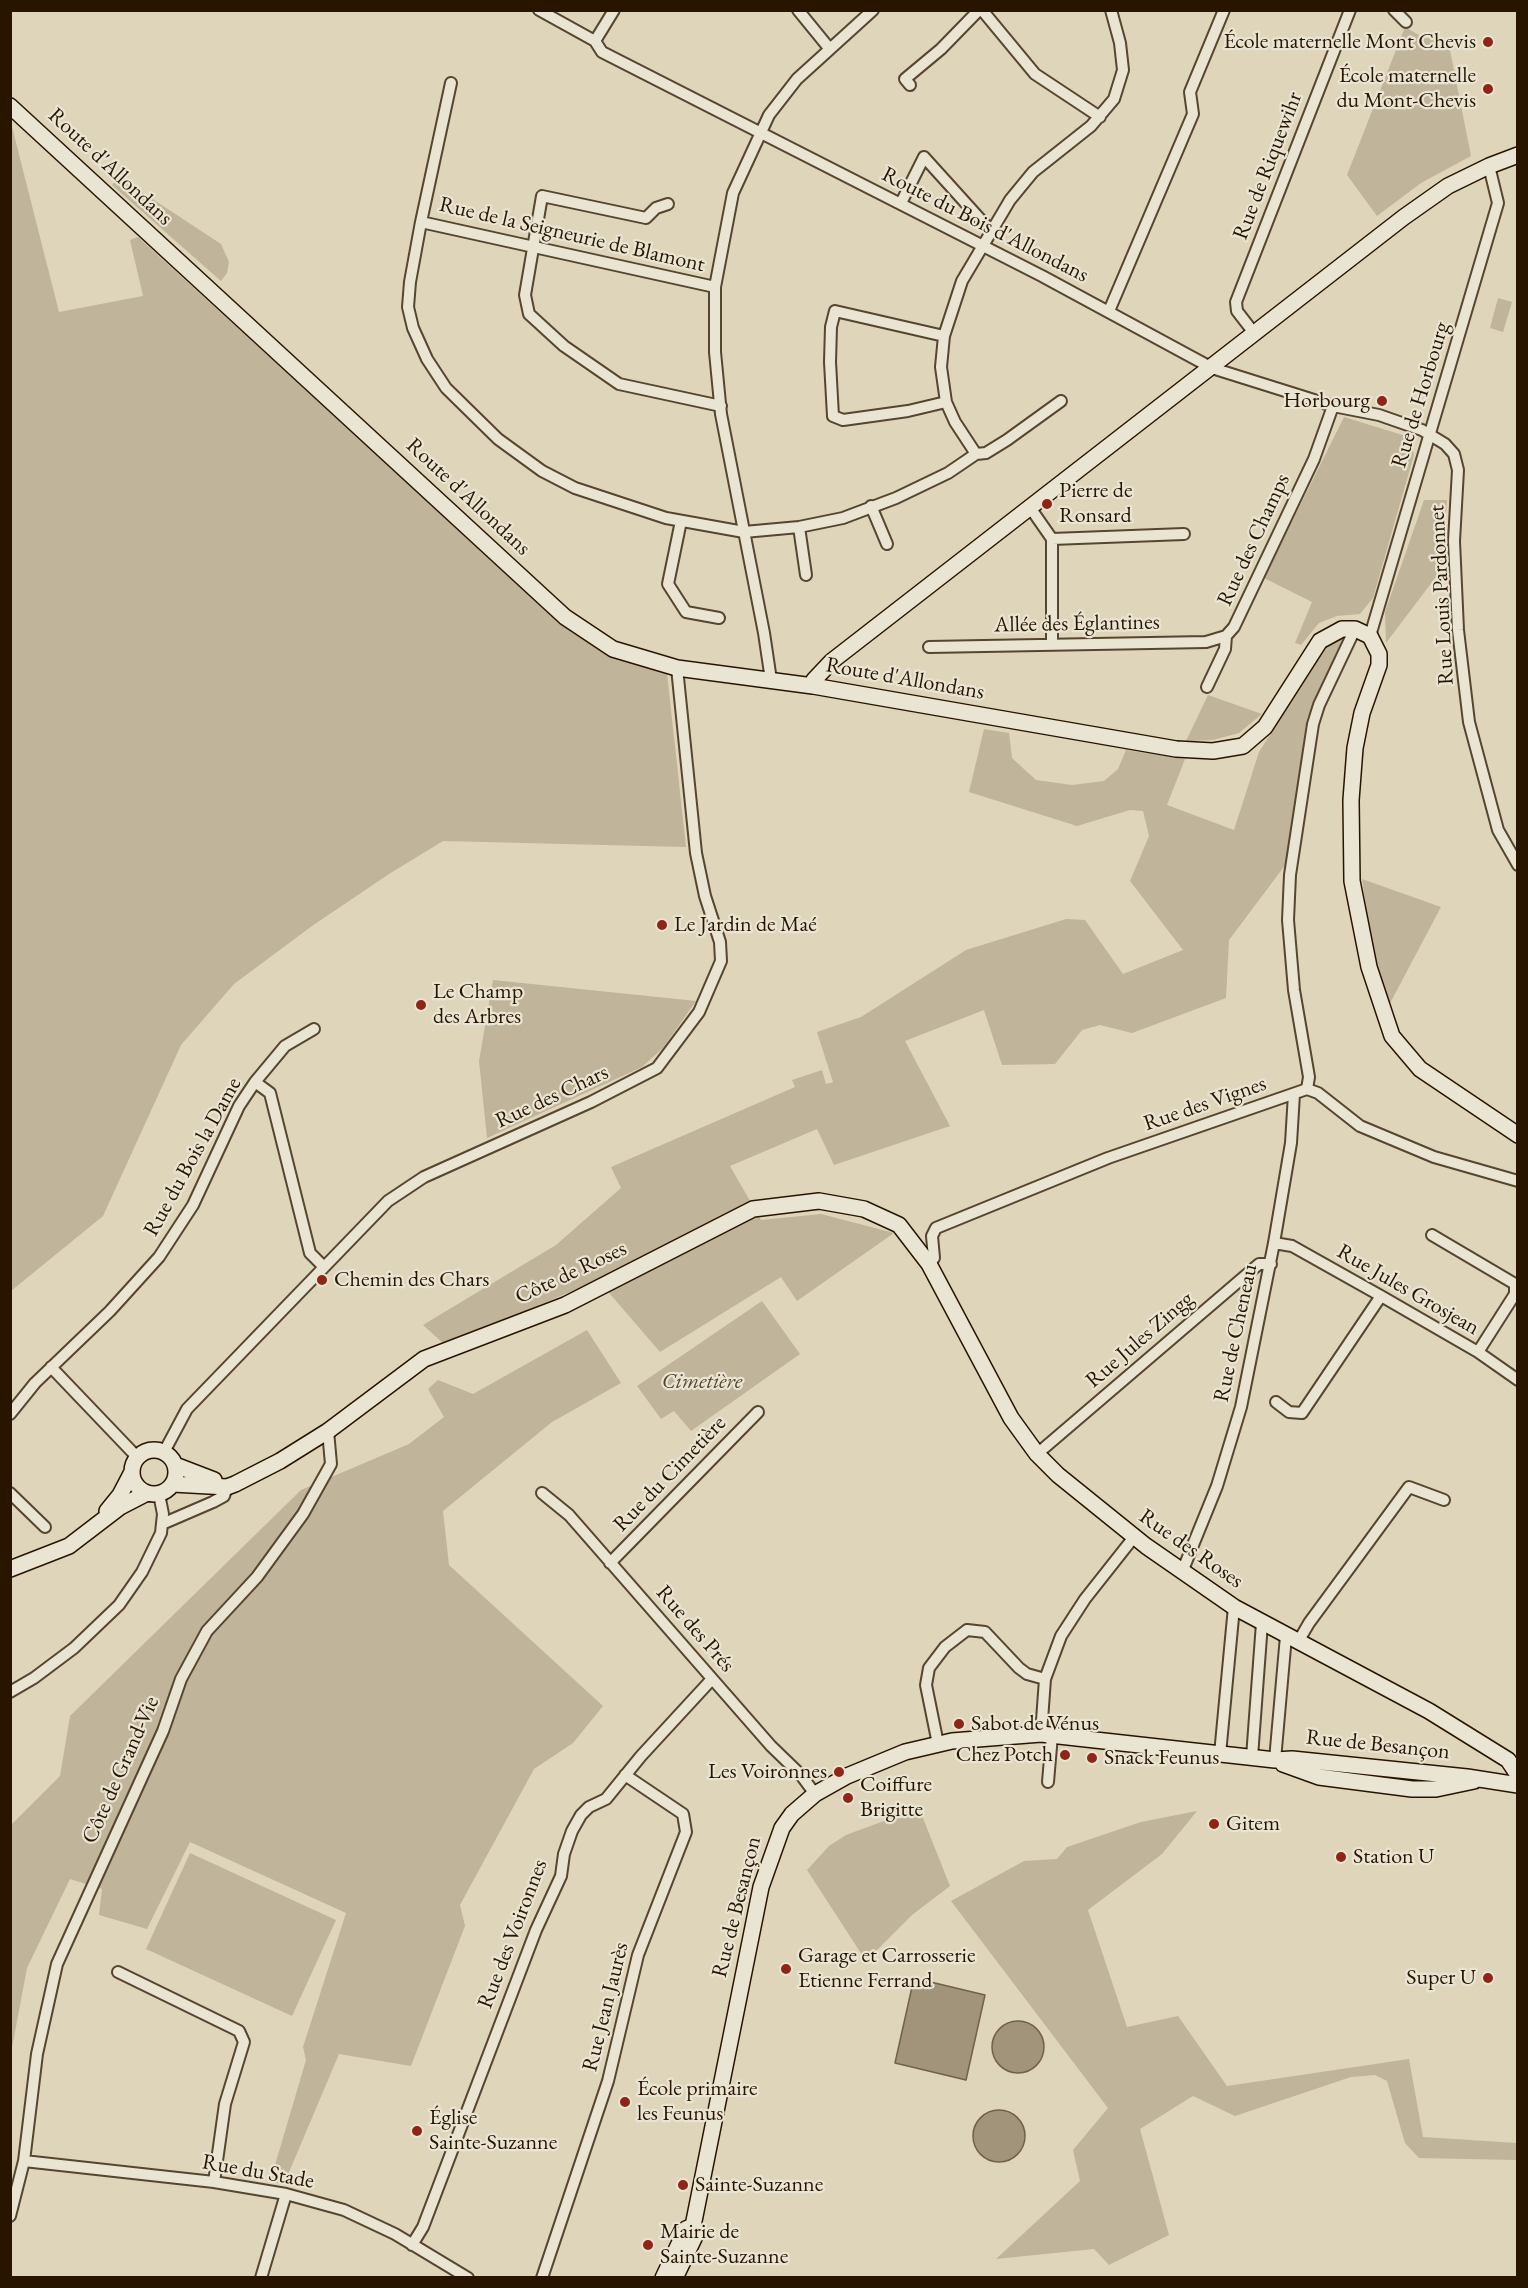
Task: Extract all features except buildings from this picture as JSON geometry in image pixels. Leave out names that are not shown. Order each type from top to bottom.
[{"type":"main road","name":"Route d'Allondans","points":[[10,106],[565,617],[613,648],[677,668],[813,686],[1176,749],[1213,751],[1243,746],[1265,727],[1320,641],[1342,629],[1355,629]]},
{"type":"main road","points":[[813,686],[814,680],[832,661],[1404,217],[1448,186],[1518,155]]},
{"type":"main road","points":[[1355,629],[1370,636],[1379,654],[1379,665],[1362,713],[1355,748],[1351,800],[1352,881],[1369,967],[1392,1036],[1420,1069],[1518,1135]]},
{"type":"main road","name":"Côte de Roses","points":[[173,1484],[234,1484],[280,1461],[328,1431],[424,1359],[564,1305],[753,1209],[819,1202],[864,1209],[899,1225],[929,1264]]},
{"type":"main road","name":"Rue des Roses","points":[[929,1264],[1011,1418],[1037,1454],[1058,1474],[1134,1537],[1234,1607],[1429,1711],[1508,1760],[1518,1775]]},
{"type":"main road","points":[[95,1524],[120,1495],[137,1457],[145,1452],[164,1452],[176,1465],[199,1476],[234,1484]]},
{"type":"main road","points":[[10,1569],[69,1546],[120,1507],[173,1484],[176,1465]]},
{"type":"main road","points":[[132,1472],[139,1489],[153,1494]]},
{"type":"main road","name":"Rue de Besançon","points":[[675,2277],[696,2234],[693,2226],[761,1887],[782,1828],[792,1814],[815,1794],[879,1761],[938,1744],[1046,1734],[1275,1760],[1319,1777],[1412,1789],[1436,1788],[1476,1780],[1518,1785]]},
{"type":"main road","name":"Rue de Besançon","points":[[663,2277],[686,2229],[693,2226]]},
{"type":"street","name":"Route du Bois d'Allondans","points":[[539,10],[595,40],[602,52],[760,130],[983,245],[1212,368],[1333,406],[1379,415],[1430,434]]},
{"type":"street","points":[[595,40],[614,10]]},
{"type":"street","points":[[798,10],[829,48]]},
{"type":"street","points":[[771,680],[721,406],[715,352],[715,287],[733,194],[757,143],[760,130],[797,79],[873,10]]},
{"type":"street","points":[[910,86],[905,79],[941,49],[980,10],[1035,74],[1100,117]]},
{"type":"street","points":[[976,454],[955,422],[946,402],[941,367],[944,336],[962,281],[990,230],[1034,172],[1100,117],[1114,99],[1123,70],[1120,43],[1111,10]]},
{"type":"street","points":[[1109,311],[1193,114],[1190,92],[1224,10]]},
{"type":"street","name":"Rue de Riquewihr","points":[[1254,333],[1237,311],[1236,302],[1350,10]]},
{"type":"street","points":[[1394,10],[1406,22]]},
{"type":"street","points":[[452,83],[421,222],[410,282],[408,307],[413,328],[427,359],[446,388],[498,439],[542,471],[575,488],[615,503],[681,521],[744,532],[799,526],[843,518],[896,498],[948,473],[976,454],[986,453],[1000,445],[1061,401]]},
{"type":"street","points":[[901,204],[924,157],[990,230]]},
{"type":"street","name":"Rue de Horbourg","points":[[1370,636],[1498,203],[1489,166]]},
{"type":"street","points":[[668,204],[656,208],[646,218],[542,196],[525,295],[529,314],[564,346],[618,384],[721,406]]},
{"type":"street","name":"Rue de la Seigneurie de Blamont","points":[[421,222],[715,287]]},
{"type":"street","points":[[944,336],[835,311],[831,327],[830,362],[833,416],[843,420],[908,411],[946,402]]},
{"type":"street","name":"Rue des Champs","points":[[1207,687],[1225,649],[1226,636],[1234,627],[1314,459],[1333,406]]},
{"type":"street","name":"Rue Louis Pardonnet","points":[[1430,434],[1454,454],[1458,470],[1454,541],[1458,630],[1469,722],[1498,830],[1518,865]]},
{"type":"street","points":[[871,506],[887,544]]},
{"type":"street","points":[[1029,506],[1052,539],[1052,643]]},
{"type":"street","points":[[681,521],[668,584],[686,612],[719,618]]},
{"type":"street","points":[[799,526],[806,575]]},
{"type":"street","points":[[1052,539],[1184,534]]},
{"type":"street","points":[[1355,629],[1319,705],[1311,738],[1290,875],[1288,920],[1294,990],[1309,1077],[1307,1089],[1318,1093],[1360,1126],[1434,1156],[1518,1181]]},
{"type":"street","name":"Allée des Églantines","points":[[929,647],[1206,642],[1226,636]]},
{"type":"street","name":"Rue des Chars","points":[[164,1452],[186,1409],[322,1266],[388,1201],[424,1177],[591,1102],[657,1068],[699,1012],[721,961],[720,942],[705,896],[696,853],[677,668]]},
{"type":"street","name":"Rue du Bois la Dame","points":[[10,1414],[51,1367],[110,1311],[159,1257],[193,1205],[239,1107],[255,1082],[285,1046],[314,1029]]},
{"type":"street","points":[[255,1082],[270,1093],[310,1252],[322,1266]]},
{"type":"street","name":"Rue des Vignes","points":[[929,1264],[934,1258],[932,1236],[936,1228],[1108,1158],[1307,1089]]},
{"type":"street","name":"Rue de Cheneau","points":[[1182,1572],[1217,1486],[1241,1407],[1274,1243],[1291,1143],[1294,1094]]},
{"type":"street","points":[[1432,1235],[1515,1284],[1515,1294],[1479,1352]]},
{"type":"street","name":"Rue Jules Grosjean","points":[[1274,1243],[1292,1246],[1382,1296],[1479,1352],[1518,1380]]},
{"type":"street","name":"Rue Jules Zingg","points":[[1037,1454],[1259,1264],[1270,1264]]},
{"type":"street","points":[[1276,1402],[1289,1412],[1302,1413],[1382,1296]]},
{"type":"street","points":[[51,1367],[137,1457]]},
{"type":"street","name":"Rue du Cimetière","points":[[610,1563],[758,1412]]},
{"type":"street","name":"Côte de Grand-Vie","points":[[10,2216],[24,2161],[37,2054],[57,1964],[163,1731],[181,1679],[207,1631],[257,1577],[303,1514],[331,1464],[328,1431]]},
{"type":"street","points":[[162,1524],[224,1496],[234,1484]]},
{"type":"street","points":[[1275,1760],[1292,1639],[1309,1623],[1409,1487],[1444,1500]]},
{"type":"street","points":[[10,1493],[45,1527]]},
{"type":"street","points":[[10,1692],[34,1678],[74,1648],[119,1605],[142,1572],[162,1524],[153,1494]]},
{"type":"street","name":"Rue des Prés","points":[[542,1494],[569,1515],[771,1746],[801,1775],[815,1794]]},
{"type":"street","points":[[1048,1782],[1045,1679],[1054,1652],[1070,1620],[1134,1537]]},
{"type":"street","points":[[1220,1754],[1234,1607]]},
{"type":"street","points":[[1252,1757],[1262,1623]]},
{"type":"street","points":[[938,1744],[926,1685],[929,1668],[945,1647],[968,1630],[985,1632],[1018,1668],[1045,1679]]},
{"type":"street","name":"Rue des Voironnes","points":[[412,2245],[423,2227],[518,1975],[561,1876],[564,1854],[572,1831],[581,1815],[589,1807],[606,1799],[700,1689],[712,1679]]},
{"type":"street","name":"Rue Jean Jaurès","points":[[542,2277],[609,2081],[638,1955],[686,1832],[683,1814],[625,1775]]},
{"type":"street","points":[[118,1972],[239,2031],[244,2042],[225,2104],[214,2182]]},
{"type":"street","name":"Rue du Stade","points":[[24,2161],[214,2182],[286,2194],[344,2210],[468,2277]]},
{"type":"street","points":[[261,2277],[286,2194]]},
{"type":"green space","points":[[1405,27],[1424,38],[1448,40],[1471,156],[1421,183],[1377,216],[1347,175]]},
{"type":"green space","points":[[10,119],[59,312],[143,296],[130,240],[138,237],[566,628],[601,649],[667,673],[686,847],[443,841],[389,874],[312,926],[234,984],[181,1045],[103,1216],[11,1291]]},
{"type":"green space","points":[[119,177],[221,244],[229,262],[227,273],[221,281],[112,185]]},
{"type":"green space","points":[[1498,298],[1512,302],[1503,332],[1490,328]]},
{"type":"green space","points":[[1344,417],[1409,437],[1414,455],[1373,598],[1360,614],[1337,616],[1319,623],[1301,645],[1295,643],[1312,602],[1264,578]]},
{"type":"green space","points":[[1424,500],[1447,500],[1442,569],[1386,643],[1385,612]]},
{"type":"green space","points":[[1346,636],[1307,718],[1286,864],[1229,940],[1226,998],[1132,1033],[1100,1025],[1082,1030],[1055,1064],[1002,1065],[984,1010],[905,1041],[950,1126],[834,1165],[817,1129],[730,1166],[761,1220],[821,1214],[894,1233],[797,1301],[781,1277],[660,1352],[598,1280],[445,1345],[423,1325],[556,1245],[621,1188],[611,1167],[795,1087],[792,1080],[822,1070],[826,1084],[833,1082],[817,1032],[861,1017],[966,950],[1066,919],[1085,920],[1123,974],[1183,950],[1130,881],[1149,836],[1143,811],[1130,810],[1077,826],[969,792],[984,729],[1009,733],[1012,758],[1036,780],[1072,785],[1104,781],[1118,769],[1126,750],[1185,759],[1167,805],[1234,830],[1259,752],[1326,646]]},
{"type":"green space","points":[[1208,695],[1262,714],[1239,733],[1213,740],[1186,741]]},
{"type":"green space","points":[[1362,879],[1441,907],[1388,1007],[1372,953]]},
{"type":"green space","points":[[493,980],[696,1001],[663,1048],[642,1067],[487,1138],[479,1061]]},
{"type":"green space","name":"Cimetière","points":[[762,1301],[800,1354],[691,1431],[674,1411],[661,1419],[637,1386]]},
{"type":"green space","points":[[587,1330],[621,1383],[552,1422],[443,1511],[449,1565],[603,1706],[573,1743],[534,1769],[460,1905],[465,1926],[411,2066],[339,2054],[284,2184],[270,2182],[306,2060],[303,2047],[346,1913],[190,1842],[147,1929],[99,1915],[102,1889],[70,1879],[27,1968],[11,2053],[11,1825],[60,1776],[70,1716],[301,1490],[409,1444],[444,1417],[428,1389],[438,1380],[473,1394]]},
{"type":"green space","points":[[919,1808],[950,1886],[912,1915],[866,1961],[807,1870],[829,1846],[846,1835]]},
{"type":"green space","points":[[1197,1811],[1162,1854],[1088,1910],[1127,2027],[1178,2016],[1227,2086],[1409,2059],[1423,2137],[1517,2143],[1517,2160],[1419,2158],[1405,2143],[1387,2081],[1375,2075],[1351,2077],[1235,2116],[1193,2096],[1140,2129],[1169,2235],[1109,2265],[1094,2249],[996,2259],[1080,2181],[1073,2150],[1108,2108],[951,1901],[1024,1861],[1057,1859],[1067,1847],[1141,1822]]},
{"type":"green space","points":[[190,1853],[336,1920],[292,2016],[146,1949]]},
{"type":"shaded area","points":[[914,1978],[985,1995],[966,2080],[895,2063]]},
{"type":"shaded area","points":[[1018,2021],[1032,2025],[1040,2033],[1044,2047],[1040,2061],[1032,2069],[1018,2073],[1004,2069],[996,2061],[992,2047],[996,2033],[1004,2025]]},
{"type":"shaded area","points":[[999,2110],[1009,2112],[1017,2118],[1023,2126],[1025,2136],[1023,2146],[1017,2154],[1009,2160],[999,2162],[989,2160],[981,2154],[975,2146],[973,2136],[975,2126],[981,2118],[989,2112]]},
{"type":"place","name":"École maternelle Mont Chevis","points":[[1488,42]]},
{"type":"place","name":"École maternelle du Mont-Chevis","points":[[1488,89]]},
{"type":"place","name":"Horbourg","points":[[1382,401]]},
{"type":"place","name":"Pierre de Ronsard","points":[[1047,504]]},
{"type":"place","name":"Le Jardin de Maé","points":[[662,925]]},
{"type":"place","name":"Le Champ des Arbres","points":[[421,1005]]},
{"type":"place","name":"Chemin des Chars","points":[[322,1280]]},
{"type":"place","name":"Sabot de Vénus","points":[[959,1724]]},
{"type":"place","name":"Chez Potch","points":[[1065,1755]]},
{"type":"place","name":"Snack Feunus","points":[[1092,1758]]},
{"type":"place","name":"Les Voironnes","points":[[839,1772]]},
{"type":"place","name":"Coiffure Brigitte","points":[[848,1798]]},
{"type":"place","name":"Gitem","points":[[1214,1824]]},
{"type":"place","name":"Station U","points":[[1341,1857]]},
{"type":"place","name":"Garage et Carrosserie Etienne Ferrand","points":[[786,1969]]},
{"type":"place","name":"Super U","points":[[1488,1978]]},
{"type":"place","name":"École primaire les Feunus","points":[[625,2102]]},
{"type":"place","name":"Église Sainte-Suzanne","points":[[417,2131]]},
{"type":"place","name":"Sainte-Suzanne","points":[[683,2185]]},
{"type":"place","name":"Mairie de Sainte-Suzanne","points":[[648,2245]]}]
